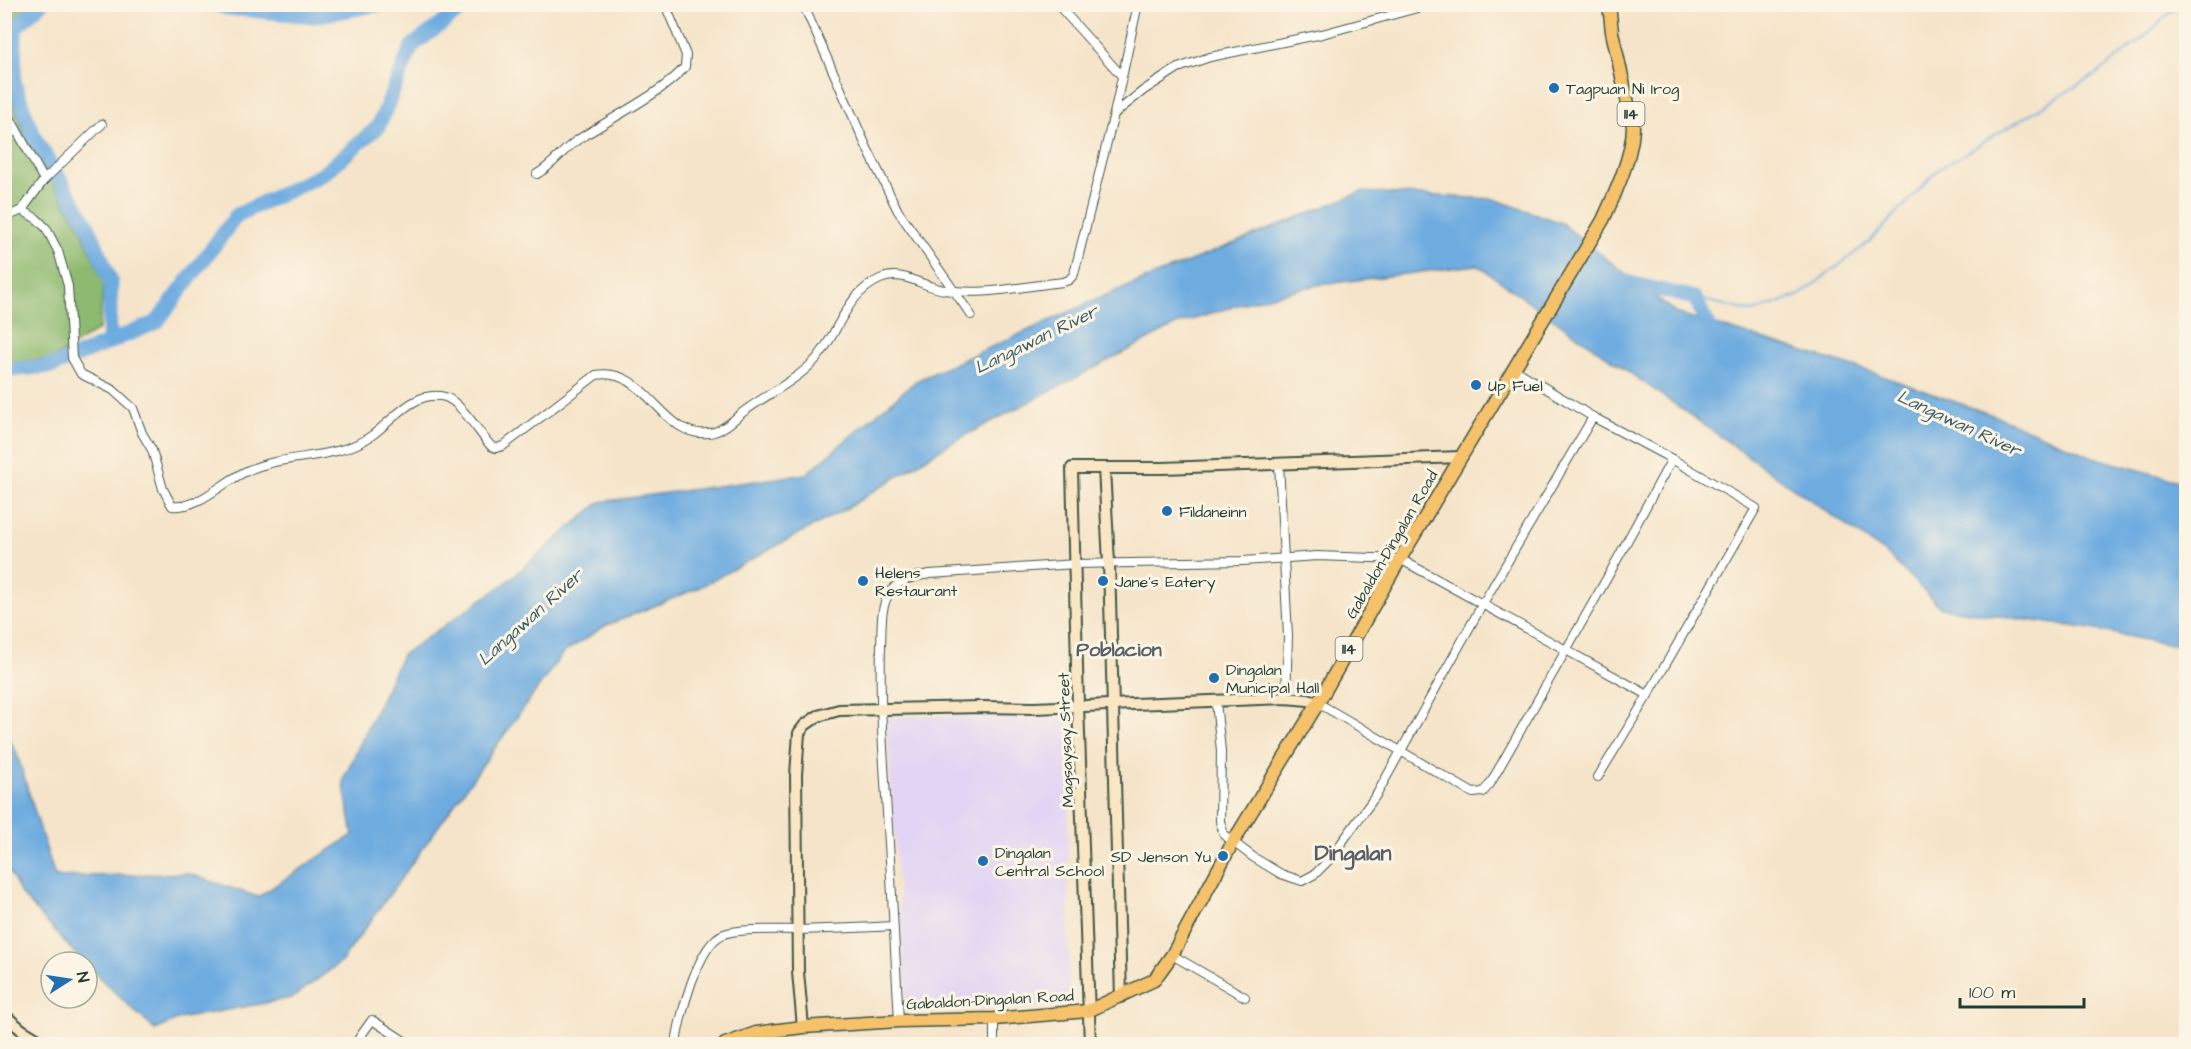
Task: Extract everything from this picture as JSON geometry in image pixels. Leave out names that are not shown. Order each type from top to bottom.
[{"type":"main road","name":"Gabaldon-Dingalan Road","points":[[725,1044],[756,1033],[803,1027],[899,1021],[994,1019],[1088,1011],[1154,980],[1172,955],[1233,842],[1318,703],[1400,559],[1603,220],[1617,190],[1633,139],[1633,126],[1612,32],[1609,4]]},
{"type":"street","points":[[537,174],[545,170],[574,142],[659,89],[685,67],[686,55],[665,4]]},
{"type":"street","points":[[803,4],[867,148],[898,211],[971,315]]},
{"type":"street","points":[[1057,4],[1121,75]]},
{"type":"street","points":[[22,210],[46,228],[58,251],[68,286],[72,358],[81,374],[113,390],[133,408],[142,433],[152,450],[164,489],[172,506],[180,507],[200,500],[228,481],[261,465],[328,453],[356,445],[370,437],[400,410],[422,399],[435,396],[442,396],[456,403],[485,440],[496,448],[503,446],[525,431],[596,375],[616,374],[653,400],[672,421],[693,433],[709,433],[725,427],[742,412],[807,368],[820,354],[856,295],[869,285],[892,275],[955,291],[992,291],[1069,280],[1074,274],[1138,4]]},
{"type":"street","points":[[1113,114],[1166,74],[1190,63],[1322,34],[1432,4]]},
{"type":"street","points":[[4,107],[44,180]]},
{"type":"street","points":[[4,218],[22,210],[44,180],[102,124]]},
{"type":"street","points":[[1514,369],[1593,417],[1672,459],[1756,508],[1598,777]]},
{"type":"street","points":[[1216,702],[1221,751],[1220,821],[1224,835],[1262,863],[1297,880],[1315,874],[1340,845],[1377,794],[1482,605],[1593,417]]},
{"type":"street","points":[[1121,997],[1109,563],[1104,468],[1210,467],[1461,457]]},
{"type":"street","points":[[803,1027],[798,972],[796,775],[799,733],[805,724],[828,712],[882,708],[1034,708],[1286,698],[1308,700],[1318,703],[1473,793],[1483,792],[1490,784],[1672,459]]},
{"type":"street","points":[[1279,463],[1288,636],[1286,698]]},
{"type":"street","name":"Magsaysay Street","points":[[1090,1044],[1072,468],[1104,468]]},
{"type":"street","points":[[899,1021],[884,786],[882,708],[882,619],[886,598],[897,583],[912,577],[930,574],[1076,564],[1355,556],[1400,559],[1648,695]]},
{"type":"street","points":[[676,1044],[686,998],[698,967],[713,942],[724,934],[764,930],[893,926]]},
{"type":"street","points":[[1172,955],[1245,997]]},
{"type":"street","points":[[4,1015],[22,1030],[45,1044]]},
{"type":"street","points":[[994,1019],[994,1044]]},
{"type":"street","points":[[355,1044],[372,1020],[409,1044]]},
{"type":"shaded area","name":"Dingalan Central School","points":[[886,716],[1068,717],[1069,1006],[907,1011]]},
{"type":"green space","points":[[5,5],[30,5],[7,25],[6,84],[27,141],[81,229],[104,283],[99,329],[52,359],[5,363]]},
{"type":"water","points":[[1361,192],[1494,199],[1561,223],[1676,313],[1871,372],[2001,418],[2093,457],[2186,483],[2186,648],[2092,629],[1941,608],[1887,554],[1477,265],[1317,285],[1244,303],[1176,325],[947,445],[849,507],[696,589],[605,626],[563,653],[341,962],[292,998],[179,1019],[155,1030],[99,977],[99,950],[72,950],[21,894],[5,863],[4,731],[16,751],[55,877],[187,873],[258,897],[353,835],[343,780],[402,655],[504,584],[600,502],[806,474],[916,381],[1111,293]]},
{"type":"waterway","points":[[41,4],[15,28],[14,83],[34,137],[88,225],[111,282],[109,343]]},
{"type":"waterway","points":[[215,4],[227,8],[313,16],[382,4]]},
{"type":"waterway","points":[[4,370],[53,366],[157,322],[237,215],[323,174],[378,127],[412,46],[468,4]]},
{"type":"waterway","points":[[1695,298],[1753,312],[1800,295],[1869,242],[1939,169],[2098,73],[2143,38],[2179,4]]},
{"type":"waterway","name":"Langawan River","points":[[1621,281],[1695,298],[1716,340]]},
{"type":"place","name":"Tagpuan Ni Irog","points":[[1554,88]]},
{"type":"place","name":"Up Fuel","points":[[1476,385]]},
{"type":"place","name":"Fildaneinn","points":[[1167,511]]},
{"type":"place","name":"Helens Restaurant","points":[[863,581]]},
{"type":"place","name":"Jane’s Eatery","points":[[1103,581]]},
{"type":"place","name":"Dingalan Municipal Hall","points":[[1214,678]]},
{"type":"place","name":"SD Jenson Yu","points":[[1223,856]]},
{"type":"place","name":"Dingalan Central School","points":[[983,861]]},
{"type":"district","name":"Poblacion","points":[[1119,649]]},
{"type":"district","name":"Dingalan","points":[[1353,852]]}]
